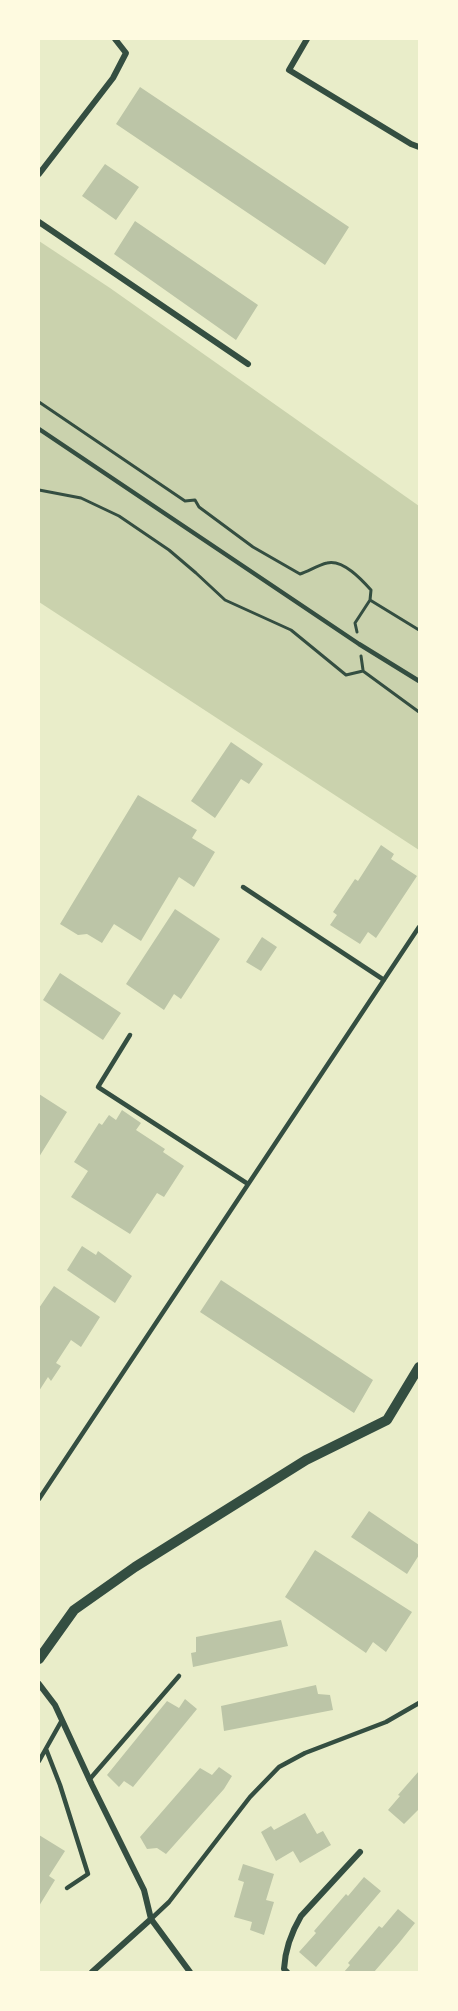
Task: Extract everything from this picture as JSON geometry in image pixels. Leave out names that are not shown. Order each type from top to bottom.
[{"type":"street","points":[[39,174],[113,78],[126,53],[115,39]]},
{"type":"street","points":[[308,39],[289,70],[419,147]]},
{"type":"street","points":[[39,222],[248,364]]},
{"type":"street","points":[[39,1659],[74,1610],[135,1567],[306,1460],[387,1420],[419,1367]]},
{"type":"street","points":[[39,1684],[56,1706],[89,1780],[144,1890],[151,1919],[190,1972]]},
{"type":"street","points":[[287,1972],[284,1969],[285,1953],[301,1916],[360,1852]]},
{"type":"street","points":[[92,1972],[151,1919]]},
{"type":"lane","points":[[39,429],[359,644],[419,681]]},
{"type":"lane","points":[[243,887],[384,980]]},
{"type":"lane","points":[[39,1499],[419,927]]},
{"type":"lane","points":[[130,1035],[99,1087],[248,1184]]},
{"type":"lane","points":[[89,1780],[179,1676]]},
{"type":"lane","points":[[151,1919],[169,1902],[250,1797],[279,1767],[305,1753],[386,1722],[419,1703]]},
{"type":"lane","points":[[39,1761],[62,1720]]},
{"type":"lane","points":[[46,1749],[60,1785],[88,1874],[67,1888]]},
{"type":"path","points":[[39,402],[185,501],[195,500],[199,507],[253,547],[300,574],[326,563],[336,562],[362,580],[371,590],[370,600],[419,630]]},
{"type":"path","points":[[39,490],[81,498],[119,516],[169,550],[225,600],[291,630],[346,675],[363,671],[419,712]]},
{"type":"green space","points":[[39,241],[110,288],[419,506],[419,850],[39,602]]},
{"type":"building","points":[[140,87],[349,227],[325,265],[116,124]]},
{"type":"building","points":[[105,164],[139,187],[116,220],[82,196]]},
{"type":"building","points":[[135,221],[258,305],[236,340],[114,254]]},
{"type":"building","points":[[231,742],[263,764],[249,784],[241,779],[215,818],[191,801]]},
{"type":"building","points":[[138,795],[197,830],[192,838],[215,852],[194,887],[179,877],[141,941],[114,924],[102,943],[87,934],[78,935],[60,924]]},
{"type":"building","points":[[381,845],[394,854],[391,859],[417,876],[376,938],[368,932],[360,944],[330,925],[337,915],[333,912],[355,879],[358,881]]},
{"type":"building","points":[[175,909],[220,939],[181,999],[174,994],[164,1010],[126,984]]},
{"type":"building","points":[[262,937],[277,947],[261,971],[246,962]]},
{"type":"building","points":[[60,973],[121,1013],[103,1040],[43,1000]]},
{"type":"building","points":[[39,1094],[67,1112],[39,1157]]},
{"type":"building","points":[[122,1110],[141,1123],[136,1130],[165,1149],[163,1152],[184,1166],[164,1197],[157,1193],[130,1234],[71,1197],[88,1171],[74,1162],[99,1123],[102,1125],[109,1115],[116,1120]]},
{"type":"building","points":[[82,1246],[96,1255],[98,1251],[132,1276],[115,1303],[67,1270]]},
{"type":"building","points":[[221,1280],[373,1380],[354,1413],[200,1312]]},
{"type":"building","points":[[54,1286],[100,1317],[81,1347],[71,1340],[56,1363],[61,1366],[51,1381],[48,1377],[39,1391],[39,1308]]},
{"type":"building","points":[[369,1511],[419,1545],[419,1555],[407,1574],[351,1537]]},
{"type":"building","points":[[315,1550],[412,1612],[386,1652],[373,1642],[366,1653],[285,1597]]},
{"type":"building","points":[[281,1620],[288,1646],[193,1667],[191,1653],[196,1652],[196,1637]]},
{"type":"building","points":[[316,1685],[318,1694],[330,1695],[333,1710],[224,1731],[221,1706]]},
{"type":"building","points":[[185,1699],[197,1709],[133,1787],[124,1781],[119,1787],[107,1775],[167,1701],[179,1708]]},
{"type":"building","points":[[219,1767],[232,1776],[224,1789],[166,1854],[157,1848],[147,1849],[140,1837],[200,1768],[212,1775]]},
{"type":"building","points":[[419,1771],[419,1809],[404,1824],[388,1810]]},
{"type":"building","points":[[305,1813],[317,1834],[323,1831],[331,1845],[300,1863],[293,1851],[276,1861],[261,1832],[271,1826],[274,1830]]},
{"type":"building","points":[[39,1835],[65,1851],[49,1876],[55,1880],[39,1906]]},
{"type":"building","points":[[243,1864],[274,1874],[266,1900],[274,1902],[264,1935],[250,1930],[252,1922],[234,1917],[244,1882],[238,1880]]},
{"type":"building","points":[[364,1877],[381,1891],[316,1967],[299,1952],[346,1894],[348,1896]]},
{"type":"building","points":[[398,1909],[415,1923],[399,1943],[374,1972],[344,1972],[350,1965],[348,1963],[379,1926],[382,1928]]}]
